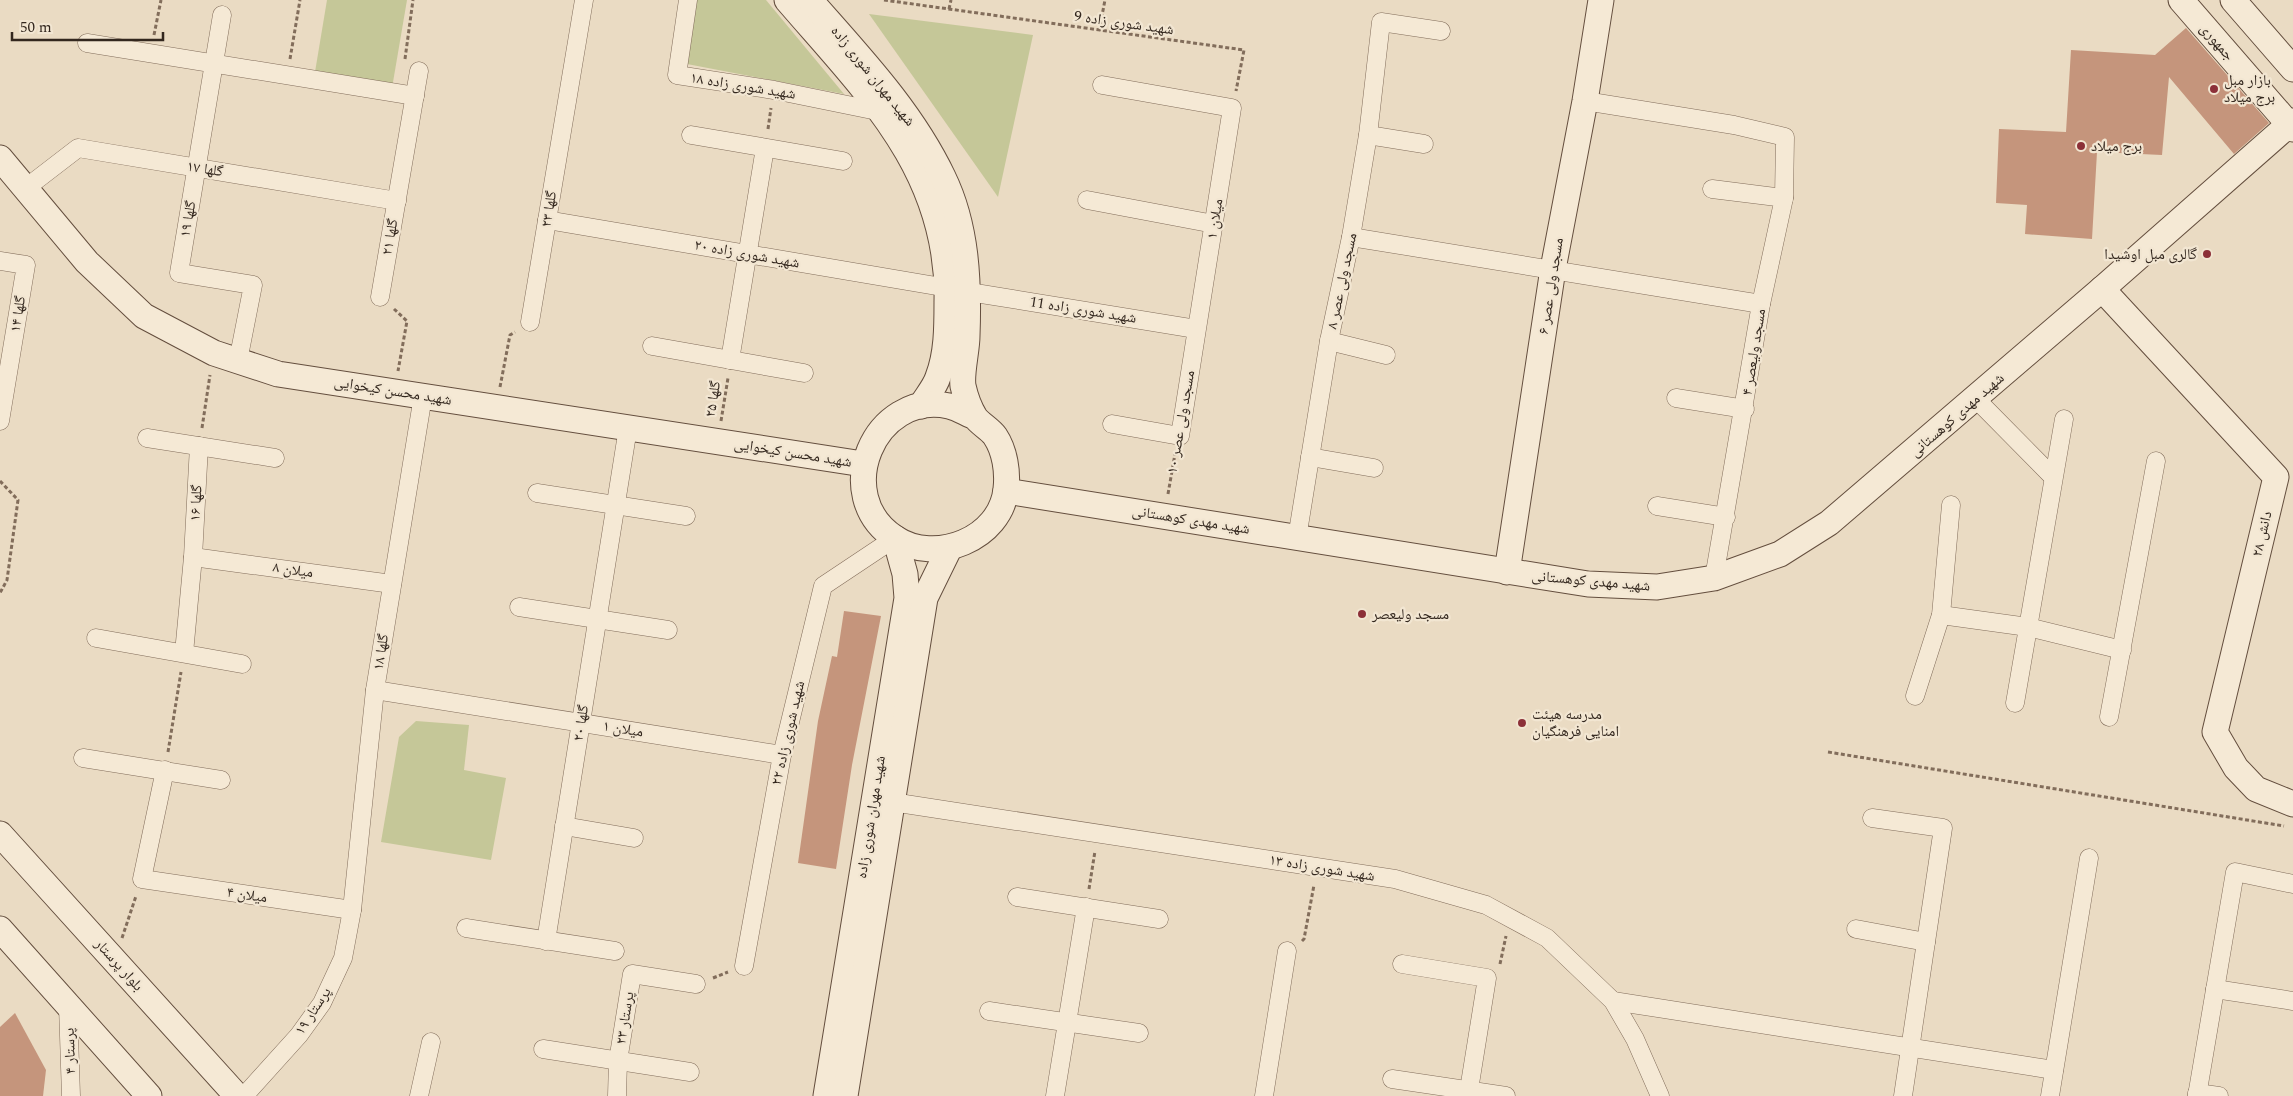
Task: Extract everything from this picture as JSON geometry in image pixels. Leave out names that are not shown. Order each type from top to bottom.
[{"type":"street","name":"گلها ۲۳","points":[[530,322],[584,0]]},
{"type":"street","name":"شهید شوری زاده ۱۸","points":[[688,0],[677,75],[774,90],[882,112]]},
{"type":"street","name":"شهید مهران شوری زاده","points":[[787,0],[882,112],[926,185],[958,290],[938,378],[921,406]]},
{"type":"street","name":"شهید مهران شوری زاده","points":[[810,0],[884,84],[916,129],[944,178],[962,234],[958,290],[963,386],[975,417]]},
{"type":"street","name":"مسجد ولی عصر ۶","points":[[1508,572],[1553,269],[1585,101],[1601,0]]},
{"type":"street","name":"جمهوری","points":[[2181,0],[2292,125]]},
{"type":"street","points":[[2234,0],[2293,69]]},
{"type":"street","name":"گلها ۱۹","points":[[222,15],[179,273],[253,285],[238,361]]},
{"type":"street","name":"مسجد ولی عصر ۸","points":[[1297,538],[1329,342],[1351,237],[1368,135],[1380,22],[1441,31]]},
{"type":"street","points":[[87,43],[407,95]]},
{"type":"street","name":"گلها ۲۱","points":[[380,297],[396,201],[407,95],[419,72]]},
{"type":"street","points":[[1102,84],[1232,108]]},
{"type":"street","name":"مسجد ولیعصر ۴","points":[[1585,101],[1734,125],[1785,137],[1784,198],[1761,304],[1745,409],[1714,578]]},
{"type":"street","name":"میلان ۱","points":[[1196,329],[1232,108]]},
{"type":"street","name":"شهید مهدی کوهستانی","points":[[1006,491],[1588,584],[1656,587],[1714,578],[1780,554],[1829,523],[2292,125]]},
{"type":"street","points":[[691,134],[843,161]]},
{"type":"street","points":[[1368,135],[1424,144]]},
{"type":"street","name":"گلها ۱۷","points":[[26,188],[78,148],[396,201]]},
{"type":"street","points":[[730,360],[765,148]]},
{"type":"street","name":"شهید محسن کیخوایی","points":[[0,158],[87,262],[144,316],[214,353],[278,374],[863,464]]},
{"type":"street","points":[[1712,189],[1784,198]]},
{"type":"street","points":[[1086,200],[1214,224]]},
{"type":"street","name":"شهید شوری زاده ۲۰","points":[[547,220],[958,290]]},
{"type":"street","points":[[1351,237],[1761,304]]},
{"type":"street","name":"گلها ۱۴","points":[[0,261],[26,265],[0,421]]},
{"type":"street","name":"شهید شوری زاده 11","points":[[958,290],[1196,329]]},
{"type":"street","name":"دانش ۲۸","points":[[2102,290],[2276,478],[2215,732],[2236,768],[2256,790],[2293,804]]},
{"type":"street","name":"مسجد ولی عصر ۱۰","points":[[1180,436],[1196,329]]},
{"type":"street","points":[[1329,342],[1386,355]]},
{"type":"street","points":[[652,346],[804,373]]},
{"type":"street","name":"گلها ۱۸","points":[[352,910],[375,690],[422,396]]},
{"type":"street","points":[[1676,398],[1745,409]]},
{"type":"street","points":[[1976,398],[2052,476]]},
{"type":"street","points":[[921,406],[949,406],[975,417],[995,437],[1006,463],[1006,491],[995,518],[975,538],[949,549],[921,549],[895,538],[874,518],[864,492],[863,464],[874,438],[894,417],[921,406]]},
{"type":"street","points":[[2015,702],[2052,476],[2064,419]]},
{"type":"street","points":[[1112,424],[1180,436]]},
{"type":"street","name":"گلها ۲۰","points":[[546,941],[628,428]]},
{"type":"street","points":[[147,438],[275,458]]},
{"type":"street","name":"گلها ۱۶","points":[[184,653],[193,556],[199,446]]},
{"type":"street","points":[[1310,457],[1374,468]]},
{"type":"street","points":[[2109,717],[2156,461]]},
{"type":"street","points":[[537,493],[686,516]]},
{"type":"street","points":[[1915,696],[1941,615],[1951,505]]},
{"type":"street","points":[[1657,506],[1726,517]]},
{"type":"street","name":"شهید مهران شوری زاده","points":[[838,1095],[883,800],[907,598],[905,574],[895,538]]},
{"type":"street","name":"شهید شوری زاده ۲۲","points":[[744,966],[782,755],[823,586],[895,538]]},
{"type":"street","name":"شهید مهران شوری زاده","points":[[883,800],[925,598],[949,549]]},
{"type":"street","name":"میلان ۸","points":[[193,556],[392,584]]},
{"type":"street","points":[[519,606],[668,630]]},
{"type":"street","points":[[1941,615],[2028,628],[2122,650]]},
{"type":"street","points":[[96,638],[242,664]]},
{"type":"street","name":"میلان ۱","points":[[375,690],[782,755]]},
{"type":"street","points":[[84,758],[221,780]]},
{"type":"street","points":[[142,879],[164,770]]},
{"type":"street","name":"شهید شوری زاده ۱۳","points":[[883,800],[1395,879],[1486,905],[1547,938],[1613,1001],[1635,1039],[1660,1096]]},
{"type":"street","points":[[1872,818],[1943,828],[1903,1096]]},
{"type":"street","points":[[564,826],[634,838]]},
{"type":"street","name":"بلوار پرستار","points":[[0,834],[238,1096]]},
{"type":"street","points":[[2050,1096],[2089,858]]},
{"type":"street","points":[[2219,1096],[2197,1094],[2235,872],[2293,884]]},
{"type":"street","name":"میلان ۴","points":[[142,879],[352,910]]},
{"type":"street","points":[[1017,897],[1159,919]]},
{"type":"street","points":[[1055,1096],[1086,908]]},
{"type":"street","name":"پرستار ۱۹","points":[[244,1096],[299,1035],[322,1003],[343,958],[352,910]]},
{"type":"street","points":[[466,928],[615,952]]},
{"type":"street","points":[[1856,929],[1926,942]]},
{"type":"street","points":[[0,930],[149,1096]]},
{"type":"street","points":[[1264,1096],[1287,951]]},
{"type":"street","points":[[1402,964],[1487,978],[1469,1093]]},
{"type":"street","name":"پرستار ۲۳","points":[[617,1096],[618,1061],[632,974],[696,984]]},
{"type":"street","points":[[2215,989],[2293,1001]]},
{"type":"street","points":[[1613,1001],[2054,1070]]},
{"type":"street","name":"پرستار ۴","points":[[68,1005],[71,1096]]},
{"type":"street","points":[[988,1011],[1139,1033]]},
{"type":"street","points":[[419,1096],[431,1042]]},
{"type":"street","points":[[543,1049],[690,1072]]},
{"type":"street","points":[[1392,1079],[1469,1093],[1506,1096]]},
{"type":"path","points":[[150,53],[161,0]]},
{"type":"path","points":[[287,76],[300,0]]},
{"type":"path","points":[[407,95],[413,0]]},
{"type":"path","name":"شهید شوری زاده 9","points":[[884,0],[1244,50],[1232,108]]},
{"type":"path","points":[[949,9],[951,0]]},
{"type":"path","points":[[1100,31],[1105,0]]},
{"type":"path","points":[[765,148],[774,90]]},
{"type":"path","points":[[380,297],[407,321],[395,392]]},
{"type":"path","points":[[496,407],[510,334],[530,322]]},
{"type":"path","points":[[199,446],[214,353]]},
{"type":"path","name":"گلها ۲۵","points":[[717,442],[730,360]]},
{"type":"path","name":"مسجد ولی عصر ۱۰","points":[[1163,515],[1180,436]]},
{"type":"path","points":[[0,481],[18,500],[7,580],[0,594]]},
{"type":"path","points":[[164,770],[184,653]]},
{"type":"path","points":[[1828,752],[2293,828]]},
{"type":"path","points":[[1086,908],[1098,833]]},
{"type":"path","points":[[1287,951],[1304,939],[1318,867]]},
{"type":"path","points":[[112,958],[127,926],[142,879]]},
{"type":"path","points":[[1487,978],[1498,971],[1510,918]]},
{"type":"path","points":[[696,984],[744,966]]},
{"type":"green space","points":[[327,0],[407,0],[392,88],[315,72]]},
{"type":"green space","points":[[697,0],[766,0],[844,94],[687,64]]},
{"type":"green space","points":[[869,14],[1033,35],[998,197]]},
{"type":"green space","points":[[416,721],[469,725],[464,770],[506,778],[491,860],[381,842],[399,737]]},
{"type":"building","name":"برج میلاد","points":[[2186,28],[2269,123],[2234,154],[2169,77],[2162,155],[2097,152],[2092,239],[2025,234],[2027,205],[1996,203],[1999,129],[2066,132],[2071,50],[2155,55]]},
{"type":"building","points":[[844,611],[881,616],[852,765],[836,869],[798,863],[818,721],[832,656],[837,657]]},
{"type":"building","points":[[15,1013],[46,1070],[43,1096],[0,1096],[0,1027]]},
{"type":"place","name":"بازار مبل برج میلاد","points":[[2214,89]]},
{"type":"place","name":"برج میلاد","points":[[2081,146]]},
{"type":"place","name":"گالری مبل اوشیدا","points":[[2207,254]]},
{"type":"place","name":"مسجد ولیعصر","points":[[1362,614]]},
{"type":"place","name":"مدرسه هیئت امنایی فرهنگیان","points":[[1522,723]]}]
